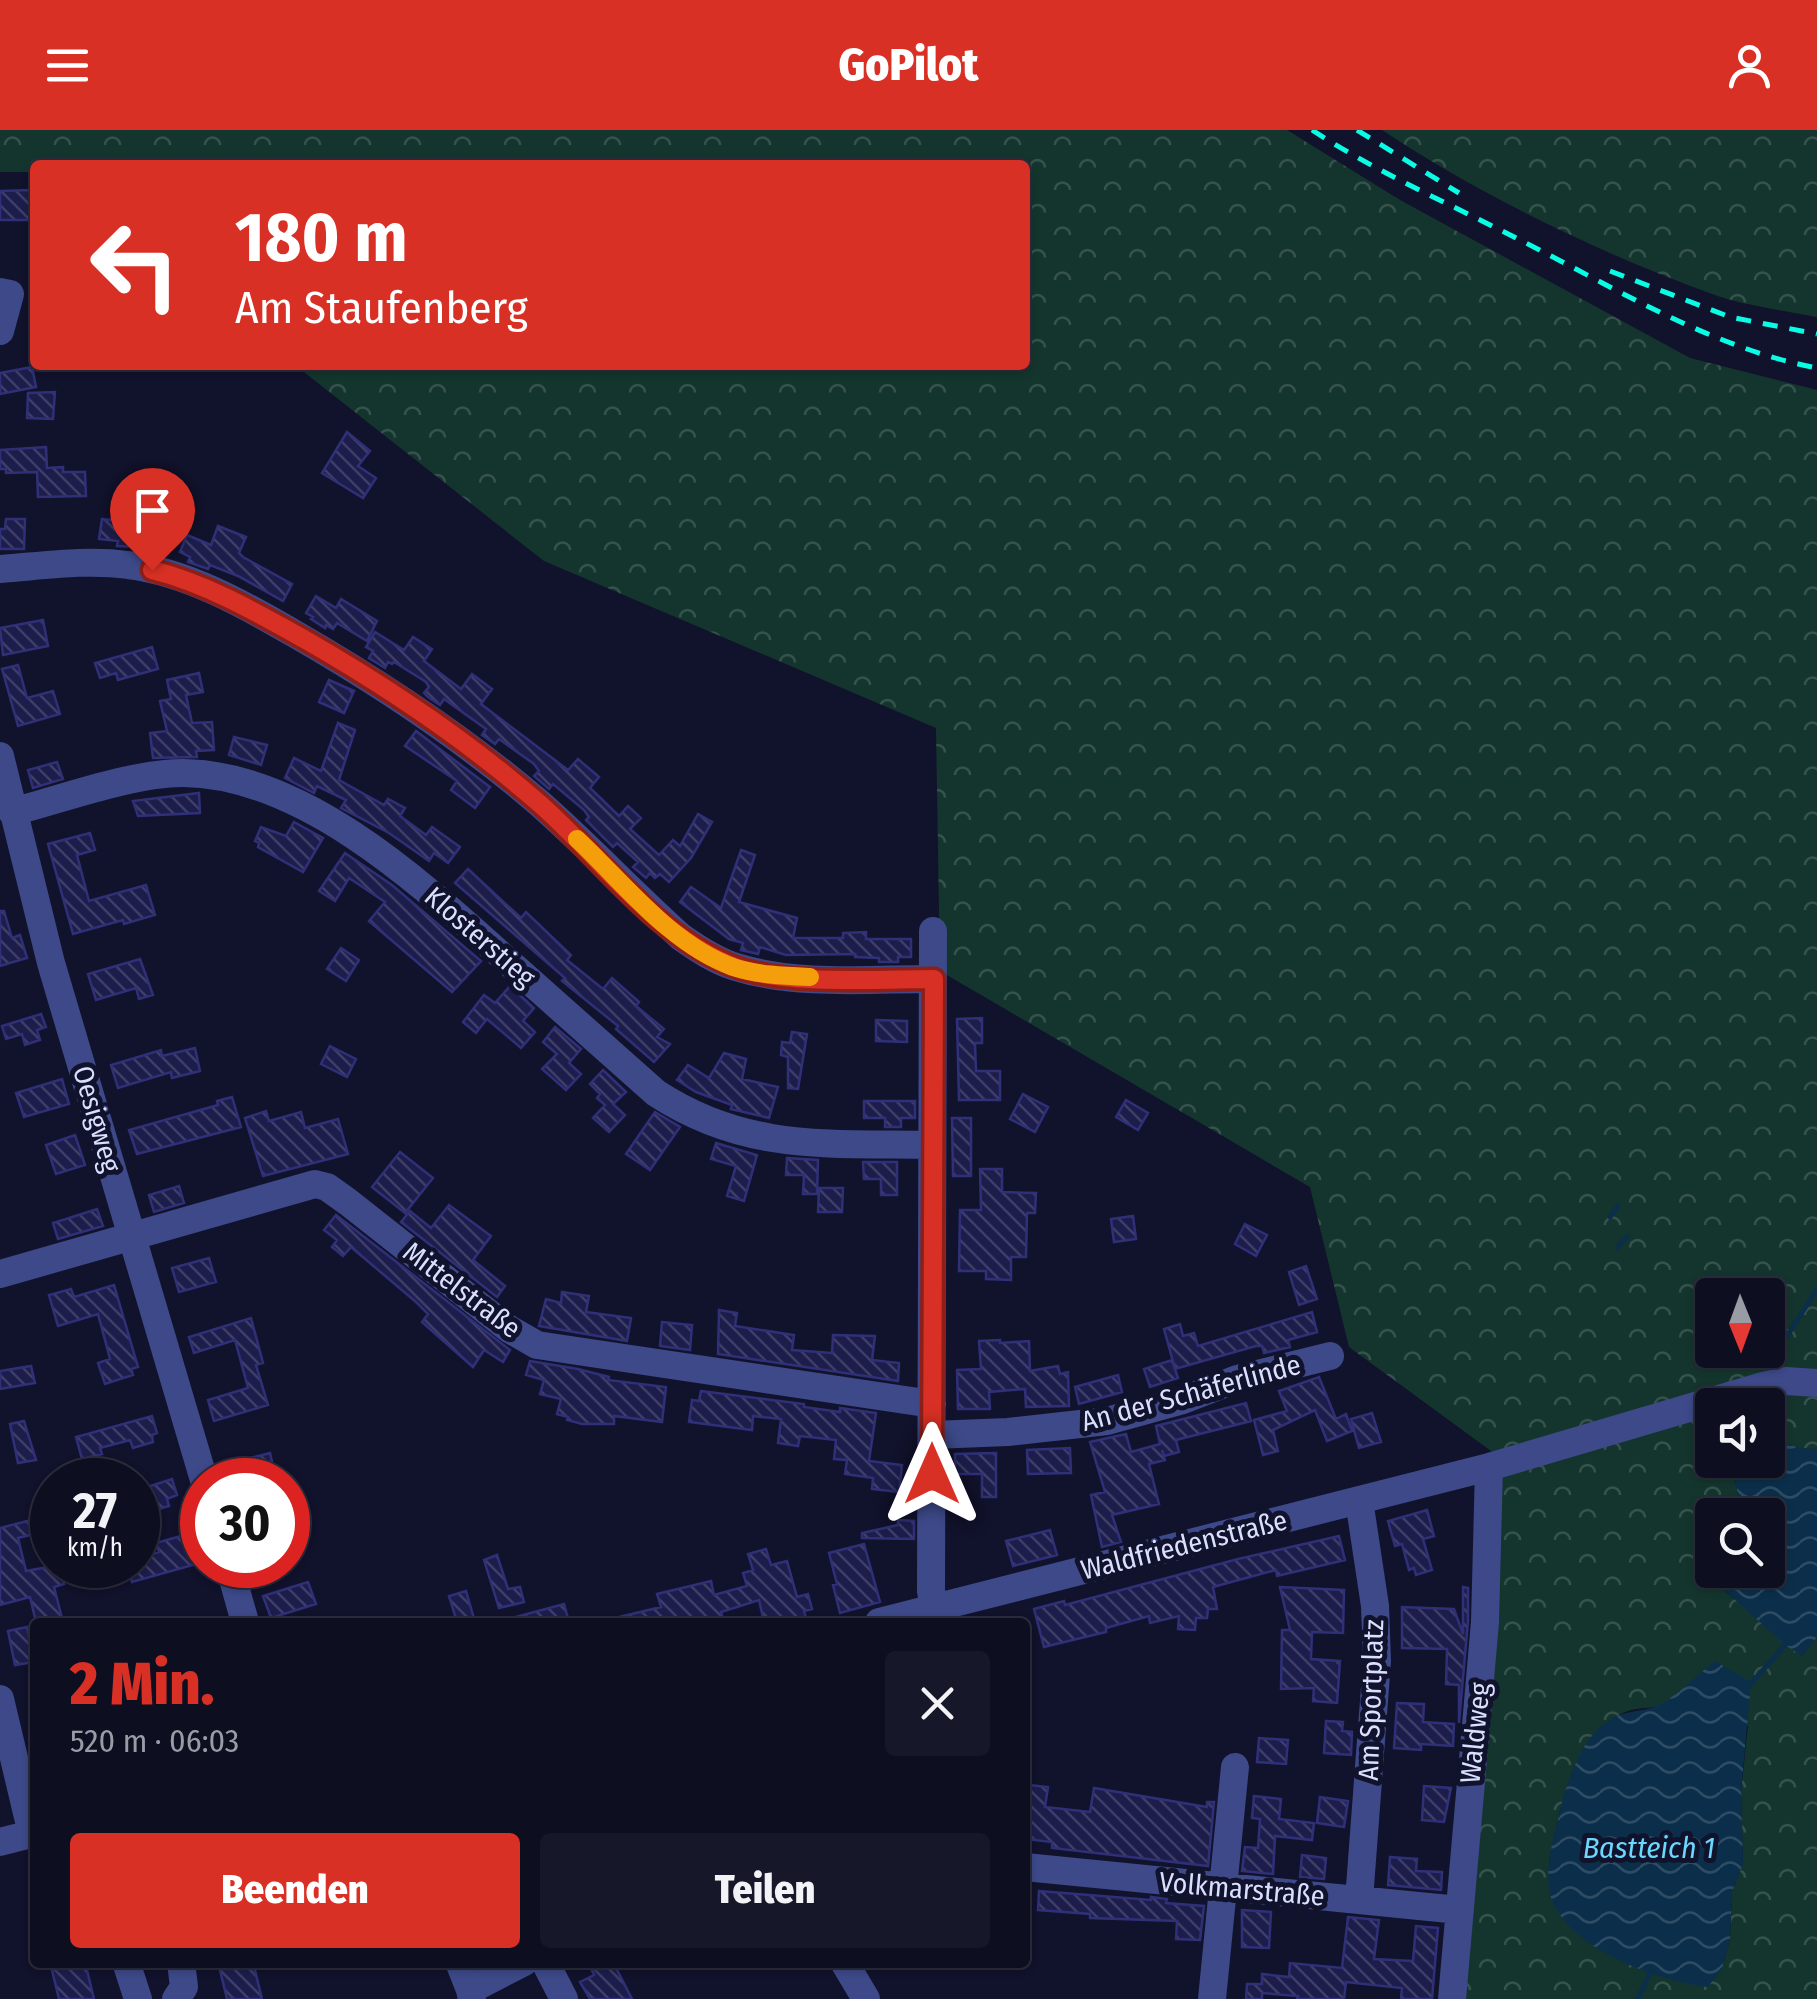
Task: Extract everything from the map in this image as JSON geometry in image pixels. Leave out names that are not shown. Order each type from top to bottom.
[{"type":"street","points":[[0,292],[10,294],[0,331]]},
{"type":"street","points":[[0,570],[98,562],[131,565],[174,576],[259,614],[367,675],[488,762],[539,803],[681,937],[734,967],[796,976],[934,979]]},
{"type":"street","name":"Oesigweg","points":[[0,756],[51,963],[197,1458]]},
{"type":"street","name":"Klosterstieg","points":[[12,812],[149,776],[182,773],[247,782],[288,800],[392,860],[656,1093],[687,1113],[718,1126],[781,1141],[932,1145]]},
{"type":"street","points":[[933,932],[934,1608]]},
{"type":"street","name":"Mittelstraße","points":[[132,1237],[314,1184],[338,1195],[509,1329],[537,1345],[932,1404]]},
{"type":"street","points":[[0,1274],[132,1237]]},
{"type":"street","name":"An der Schäferlinde","points":[[933,1435],[1108,1421],[1184,1400],[1237,1379],[1330,1356]]},
{"type":"street","name":"Waldfriedenstraße","points":[[895,1618],[1489,1468],[1776,1383],[1817,1382]]},
{"type":"street","name":"Waldweg","points":[[1452,1999],[1486,1622],[1489,1468]]},
{"type":"street","name":"Am Sportplatz","points":[[1358,1500],[1375,1606],[1377,1661],[1360,1900]]},
{"type":"street","points":[[235,1588],[244,1618]]},
{"type":"street","points":[[0,1698],[30,1821]]},
{"type":"street","points":[[1212,1999],[1235,1767]]},
{"type":"street","points":[[0,1842],[30,1834]]},
{"type":"street","name":"Volkmarstraße","points":[[1030,1868],[1460,1910]]},
{"type":"street","points":[[128,1968],[138,1999]]},
{"type":"street","points":[[176,1999],[184,1987],[182,1968]]},
{"type":"street","points":[[460,1968],[471,1994],[514,1968]]},
{"type":"street","points":[[548,1968],[564,1999]]},
{"type":"street","points":[[848,1968],[866,1999]]},
{"type":"green space","points":[[0,130],[1287,130],[1400,200],[1690,358],[1817,390],[1817,1449],[1785,1443],[1785,1388],[1695,1388],[1695,1478],[1734,1478],[1739,1498],[1695,1498],[1695,1588],[1721,1588],[1802,1656],[1817,1637],[1817,1999],[1456,1999],[1502,1459],[1349,1347],[1310,1187],[940,971],[936,728],[544,561],[301,370],[1030,370],[1030,160],[30,160],[30,172],[0,172]],"holes":[[[1656,1707],[1748,1726],[1741,1792],[1743,1864],[1732,1892],[1730,1939],[1722,1969],[1707,1987],[1549,1860],[1564,1796],[1580,1756],[1606,1723],[1625,1712]]]},
{"type":"green space","points":[[1382,130],[1817,130],[1817,317],[1725,298],[1627,261],[1500,200]]},
{"type":"water","points":[[1785,1442],[1817,1449],[1817,1637],[1802,1656],[1722,1588],[1785,1588],[1785,1498],[1739,1498],[1735,1478],[1785,1478]]},
{"type":"water","name":"Bastteich 1","points":[[1715,1661],[1751,1682],[1741,1792],[1743,1864],[1732,1892],[1730,1939],[1722,1969],[1708,1987],[1640,1969],[1593,1945],[1559,1913],[1550,1894],[1548,1873],[1566,1790],[1591,1736],[1613,1718],[1661,1704]]},
{"type":"building","points":[[30,190],[30,220],[0,220],[0,191]]},
{"type":"building","points":[[30,367],[36,387],[0,394],[0,373]]},
{"type":"building","points":[[55,392],[53,419],[27,418],[28,393]]},
{"type":"building","points":[[347,432],[370,451],[358,466],[376,478],[363,498],[322,473]]},
{"type":"building","points":[[46,447],[47,468],[85,472],[86,496],[38,497],[37,472],[6,473],[6,469],[0,469],[0,450]]},
{"type":"building","points":[[6,519],[25,519],[24,549],[0,549],[0,529],[5,529]]},
{"type":"building","points":[[102,519],[162,526],[160,548],[117,546],[118,541],[99,539]]},
{"type":"building","points":[[218,526],[246,537],[239,553],[243,557],[292,584],[283,601],[238,576],[210,565],[208,569],[188,562],[190,557],[180,552],[187,535],[211,545]]},
{"type":"building","points":[[316,596],[336,608],[341,599],[377,621],[367,641],[337,623],[333,629],[326,625],[325,628],[311,619],[306,613]]},
{"type":"building","points":[[43,620],[48,646],[3,655],[0,628]]},
{"type":"building","points":[[375,632],[404,650],[413,637],[432,649],[424,661],[461,689],[472,674],[492,689],[481,704],[568,770],[578,759],[599,777],[590,788],[619,816],[628,806],[641,818],[630,829],[659,855],[673,840],[680,846],[698,814],[712,822],[691,858],[669,882],[660,874],[655,878],[650,873],[646,878],[633,867],[638,862],[617,843],[613,847],[586,820],[589,817],[584,810],[553,784],[549,789],[534,776],[539,771],[534,764],[499,739],[495,744],[482,735],[486,729],[444,699],[440,705],[428,697],[424,693],[429,687],[426,682],[394,662],[388,662],[385,668],[369,658],[373,651],[366,647]]},
{"type":"building","points":[[152,647],[158,669],[118,680],[116,673],[100,678],[95,663]]},
{"type":"building","points":[[18,665],[27,698],[53,691],[60,714],[18,726],[2,669]]},
{"type":"building","points":[[199,673],[203,692],[186,695],[192,723],[212,722],[214,750],[196,751],[197,757],[153,758],[150,733],[167,731],[160,701],[171,699],[167,680]]},
{"type":"building","points":[[329,680],[354,691],[344,713],[319,702]]},
{"type":"building","points":[[338,723],[355,730],[339,780],[384,805],[388,799],[405,808],[400,816],[426,835],[432,827],[460,847],[448,863],[434,853],[429,861],[389,833],[341,808],[346,800],[317,786],[314,793],[285,778],[294,758],[321,771]]},
{"type":"building","points":[[416,731],[490,787],[475,808],[451,790],[457,781],[405,746]]},
{"type":"building","points":[[234,737],[267,745],[261,765],[229,755]]},
{"type":"building","points":[[57,762],[63,779],[33,788],[28,770]]},
{"type":"building","points":[[199,793],[200,813],[138,816],[133,801]]},
{"type":"building","points":[[294,822],[323,838],[303,872],[258,847],[255,841],[261,827],[286,836]]},
{"type":"building","points":[[90,833],[95,850],[77,855],[89,901],[146,885],[155,915],[73,934],[48,844]]},
{"type":"building","points":[[741,850],[755,855],[739,902],[797,918],[793,938],[843,938],[843,933],[866,932],[866,939],[911,939],[911,957],[879,962],[879,958],[855,954],[786,955],[760,947],[758,954],[741,950],[743,943],[729,939],[680,902],[691,887],[721,908]]},
{"type":"building","points":[[345,853],[392,885],[481,961],[452,992],[369,921],[385,902],[349,878],[335,901],[319,891]]},
{"type":"building","points":[[468,869],[521,918],[526,912],[571,955],[567,960],[603,989],[612,978],[639,1002],[636,1006],[664,1029],[657,1037],[670,1044],[654,1062],[455,883]]},
{"type":"building","points":[[0,911],[4,911],[12,938],[20,935],[27,958],[0,966]]},
{"type":"building","points":[[341,948],[359,960],[346,981],[327,969]]},
{"type":"building","points":[[140,959],[153,995],[139,999],[136,988],[96,1000],[88,974]]},
{"type":"building","points":[[510,986],[534,1008],[523,1021],[535,1032],[521,1048],[487,1019],[476,1033],[463,1022],[484,995],[495,1003]]},
{"type":"building","points":[[41,1014],[46,1027],[37,1030],[40,1040],[25,1045],[22,1034],[6,1039],[2,1026]]},
{"type":"building","points":[[982,1018],[982,1043],[975,1043],[976,1071],[1000,1071],[1000,1100],[959,1100],[957,1019]]},
{"type":"building","points":[[876,1020],[907,1021],[907,1042],[876,1041]]},
{"type":"building","points":[[555,1027],[581,1049],[569,1063],[581,1074],[566,1090],[542,1069],[557,1054],[543,1042]]},
{"type":"building","points":[[792,1032],[807,1034],[798,1089],[788,1088],[788,1057],[781,1055],[782,1042],[790,1043]]},
{"type":"building","points":[[330,1046],[356,1059],[347,1077],[321,1064]]},
{"type":"building","points":[[195,1048],[200,1071],[172,1078],[171,1072],[118,1088],[111,1065],[161,1050],[162,1056]]},
{"type":"building","points":[[724,1053],[746,1059],[742,1079],[778,1087],[769,1118],[731,1109],[732,1105],[696,1092],[677,1080],[688,1065],[709,1078]]},
{"type":"building","points":[[603,1070],[626,1092],[613,1104],[625,1115],[609,1132],[593,1118],[605,1105],[590,1084]]},
{"type":"building","points":[[62,1079],[69,1104],[24,1117],[16,1093]]},
{"type":"building","points":[[1023,1094],[1048,1107],[1035,1132],[1010,1119]]},
{"type":"building","points":[[232,1097],[241,1127],[137,1154],[129,1130],[218,1105],[217,1101]]},
{"type":"building","points":[[1126,1100],[1148,1113],[1138,1130],[1116,1117]]},
{"type":"building","points":[[864,1101],[915,1101],[915,1118],[901,1118],[901,1127],[885,1127],[885,1118],[864,1118]]},
{"type":"building","points":[[266,1111],[269,1121],[301,1112],[305,1128],[338,1119],[348,1154],[263,1176],[245,1118]]},
{"type":"building","points":[[655,1112],[680,1127],[650,1170],[626,1154]]},
{"type":"building","points":[[952,1118],[971,1118],[971,1176],[953,1176]]},
{"type":"building","points":[[75,1135],[85,1165],[56,1174],[46,1145]]},
{"type":"building","points":[[716,1143],[757,1155],[744,1201],[727,1196],[736,1166],[711,1159]]},
{"type":"building","points":[[400,1152],[433,1178],[405,1213],[372,1187]]},
{"type":"building","points":[[787,1158],[818,1160],[817,1194],[803,1194],[804,1175],[786,1175]]},
{"type":"building","points":[[863,1162],[897,1162],[897,1195],[881,1195],[881,1179],[864,1179]]},
{"type":"building","points":[[980,1169],[1002,1169],[1002,1192],[1036,1193],[1035,1213],[1027,1213],[1026,1257],[1011,1257],[1011,1280],[986,1279],[986,1271],[959,1271],[960,1210],[981,1210]]},
{"type":"building","points":[[179,1186],[184,1203],[154,1212],[149,1195]]},
{"type":"building","points":[[819,1188],[843,1188],[842,1212],[818,1212]]},
{"type":"building","points":[[449,1205],[491,1236],[473,1260],[505,1286],[497,1297],[401,1222],[410,1211],[431,1228]]},
{"type":"building","points":[[97,1209],[103,1226],[58,1239],[53,1223]]},
{"type":"building","points":[[336,1215],[510,1350],[503,1362],[484,1350],[473,1367],[422,1322],[428,1314],[416,1302],[351,1247],[343,1256],[332,1247],[337,1240],[324,1230]]},
{"type":"building","points":[[1133,1216],[1136,1239],[1114,1242],[1111,1219]]},
{"type":"building","points":[[1245,1224],[1267,1235],[1256,1256],[1235,1244]]},
{"type":"building","points":[[209,1258],[216,1282],[179,1292],[172,1268]]},
{"type":"building","points":[[1306,1266],[1317,1299],[1299,1305],[1289,1272]]},
{"type":"building","points":[[114,1285],[138,1367],[131,1369],[133,1375],[105,1384],[98,1363],[110,1359],[98,1314],[58,1326],[49,1295],[71,1289],[74,1297]]},
{"type":"building","points":[[562,1292],[589,1296],[586,1312],[631,1318],[627,1341],[539,1326],[546,1299],[561,1303]]},
{"type":"building","points":[[719,1310],[737,1313],[735,1326],[794,1335],[792,1350],[832,1353],[833,1335],[875,1336],[872,1360],[899,1363],[898,1381],[718,1354]]},
{"type":"building","points":[[1312,1312],[1317,1332],[1288,1340],[1290,1347],[1264,1353],[1262,1346],[1256,1346],[1175,1369],[1164,1329],[1180,1324],[1183,1336],[1194,1333],[1198,1346]]},
{"type":"building","points":[[251,1318],[263,1363],[256,1365],[268,1405],[214,1421],[208,1400],[248,1388],[235,1340],[194,1353],[189,1337]]},
{"type":"building","points":[[662,1322],[692,1325],[690,1350],[660,1346]]},
{"type":"building","points":[[979,1341],[1029,1341],[1030,1371],[1058,1366],[1060,1374],[1068,1372],[1069,1406],[1026,1407],[1025,1389],[989,1392],[990,1409],[958,1409],[957,1370],[981,1369]]},
{"type":"building","points":[[1172,1360],[1178,1378],[1150,1387],[1144,1369]]},
{"type":"building","points":[[530,1361],[578,1369],[609,1377],[608,1380],[666,1387],[662,1422],[614,1416],[614,1424],[567,1420],[568,1417],[557,1414],[561,1399],[540,1394],[544,1380],[526,1375]]},
{"type":"building","points":[[31,1366],[35,1383],[0,1389],[0,1371]]},
{"type":"building","points":[[1118,1375],[1122,1392],[1079,1404],[1075,1387]]},
{"type":"building","points":[[1319,1377],[1336,1419],[1346,1414],[1352,1431],[1327,1441],[1315,1410],[1273,1430],[1278,1451],[1263,1455],[1254,1420],[1287,1411],[1279,1391]]},
{"type":"building","points":[[701,1391],[840,1412],[840,1408],[876,1413],[869,1461],[902,1465],[899,1492],[872,1489],[873,1478],[845,1474],[847,1460],[834,1459],[836,1440],[800,1436],[798,1446],[778,1443],[781,1419],[753,1416],[752,1430],[689,1422],[692,1400],[699,1401]]},
{"type":"building","points":[[1246,1403],[1251,1421],[1176,1440],[1179,1452],[1164,1456],[1162,1450],[1165,1460],[1149,1464],[1159,1504],[1112,1515],[1121,1542],[1102,1547],[1091,1495],[1105,1492],[1090,1442],[1126,1434],[1131,1452],[1160,1444],[1156,1426]]},
{"type":"building","points":[[1372,1413],[1381,1442],[1359,1448],[1351,1419]]},
{"type":"building","points":[[152,1416],[157,1433],[152,1435],[153,1442],[133,1448],[130,1440],[100,1448],[102,1454],[86,1458],[82,1458],[76,1437]]},
{"type":"building","points":[[24,1421],[35,1458],[18,1463],[10,1424]]},
{"type":"building","points":[[1070,1448],[1071,1473],[1028,1474],[1027,1450]]},
{"type":"building","points":[[996,1453],[996,1497],[982,1497],[982,1474],[955,1474],[955,1454]]},
{"type":"building","points":[[172,1479],[177,1495],[167,1499],[169,1506],[160,1509],[160,1483]]},
{"type":"building","points":[[1427,1510],[1434,1536],[1423,1539],[1432,1570],[1416,1575],[1414,1568],[1409,1570],[1402,1544],[1395,1546],[1388,1521]]},
{"type":"building","points":[[30,1520],[30,1535],[18,1538],[26,1571],[30,1570],[30,1588],[54,1588],[62,1618],[35,1618],[30,1597],[0,1605],[0,1528]]},
{"type":"building","points":[[898,1520],[914,1521],[914,1539],[862,1538],[862,1533],[898,1525]]},
{"type":"building","points":[[1050,1530],[1057,1555],[1013,1566],[1006,1541]]},
{"type":"building","points":[[180,1536],[180,1569],[160,1574],[160,1542]]},
{"type":"building","points":[[1339,1536],[1345,1560],[1277,1576],[1276,1570],[1213,1587],[1217,1609],[1208,1609],[1207,1618],[1196,1618],[1195,1630],[1178,1629],[1179,1616],[1150,1623],[1149,1616],[1106,1628],[1106,1632],[1044,1647],[1034,1609],[1064,1601],[1065,1605]]},
{"type":"building","points":[[864,1544],[880,1602],[840,1613],[829,1553]]},
{"type":"building","points":[[766,1549],[771,1565],[787,1561],[797,1597],[808,1594],[812,1609],[804,1611],[806,1618],[763,1618],[759,1600],[721,1612],[723,1618],[619,1618],[661,1607],[657,1594],[711,1581],[714,1595],[747,1586],[743,1573],[753,1570],[748,1554]]},
{"type":"building","points":[[497,1555],[508,1589],[520,1587],[524,1602],[499,1608],[484,1560]]},
{"type":"building","points":[[1280,1587],[1344,1590],[1343,1633],[1312,1632],[1311,1659],[1340,1661],[1337,1703],[1313,1701],[1314,1688],[1281,1689],[1282,1630],[1290,1630]]},
{"type":"building","points":[[1463,1587],[1468,1588],[1468,1621],[1459,1723],[1459,1685],[1446,1684],[1447,1649],[1402,1648],[1402,1607],[1454,1609],[1463,1634]]},
{"type":"building","points":[[289,1588],[310,1588],[316,1604],[271,1618],[263,1596]]},
{"type":"building","points":[[466,1591],[474,1618],[456,1618],[449,1596]]},
{"type":"building","points":[[564,1604],[568,1618],[512,1618]]},
{"type":"building","points":[[27,1627],[30,1663],[15,1665],[8,1631]]},
{"type":"building","points":[[1397,1703],[1424,1704],[1423,1722],[1454,1724],[1453,1746],[1421,1744],[1421,1750],[1394,1748]]},
{"type":"building","points":[[1326,1721],[1343,1722],[1342,1731],[1352,1732],[1351,1755],[1324,1753]]},
{"type":"building","points":[[1259,1738],[1288,1740],[1286,1764],[1257,1762]]},
{"type":"building","points":[[1030,1785],[1048,1787],[1045,1807],[1090,1812],[1094,1788],[1207,1807],[1207,1802],[1214,1802],[1208,1866],[1052,1848],[1052,1842],[1030,1840]]},
{"type":"building","points":[[1424,1786],[1451,1788],[1444,1822],[1422,1820]]},
{"type":"building","points":[[1254,1796],[1281,1799],[1279,1819],[1314,1823],[1312,1840],[1275,1836],[1273,1874],[1242,1871],[1245,1847],[1258,1848],[1260,1819],[1252,1818]]},
{"type":"building","points":[[1320,1797],[1348,1801],[1344,1827],[1317,1823]]},
{"type":"building","points":[[1302,1855],[1326,1858],[1324,1879],[1300,1877]]},
{"type":"building","points":[[1390,1857],[1417,1859],[1416,1871],[1442,1872],[1441,1890],[1388,1885]]},
{"type":"building","points":[[1039,1891],[1151,1897],[1167,1899],[1166,1903],[1204,1906],[1200,1940],[1176,1939],[1177,1921],[1090,1918],[1090,1914],[1038,1910]]},
{"type":"building","points":[[1242,1910],[1271,1912],[1269,1948],[1242,1947]]},
{"type":"building","points":[[1348,1917],[1379,1920],[1374,1959],[1413,1961],[1416,1926],[1438,1928],[1432,1999],[1401,1999],[1402,1988],[1346,1982],[1344,1999],[1297,1999],[1298,1996],[1262,1993],[1262,1999],[1246,1999],[1247,1984],[1262,1984],[1262,1974],[1289,1977],[1290,1963],[1342,1968]]},
{"type":"building","points":[[51,1968],[86,1968],[94,1999],[59,1999]]},
{"type":"building","points":[[219,1968],[254,1968],[262,1999],[227,1999]]},
{"type":"building","points":[[591,1968],[616,1968],[632,1999],[590,1999],[580,1982],[594,1975]]},
{"type":"waterway","points":[[1610,1217],[1618,1206]]},
{"type":"waterway","points":[[1617,1248],[1627,1237]]},
{"type":"waterway","points":[[1768,1376],[1766,1369],[1817,1289]]},
{"type":"waterway","points":[[1750,1685],[1785,1645]]},
{"type":"waterway","points":[[1638,1999],[1651,1970]]},
{"type":"railway","points":[[1312,130],[1389,175],[1666,315],[1740,346],[1817,368]]},
{"type":"railway","points":[[1357,130],[1459,193]]},
{"type":"railway","points":[[1610,271],[1730,317],[1817,334]]},
{"type":"slow traffic","points":[[577,839],[663,921],[705,954],[734,967],[810,977]]},
{"type":"route","points":[[152,570],[259,614],[367,675],[539,803],[645,905],[705,954],[734,967],[767,974],[934,979],[932,1474]]}]
